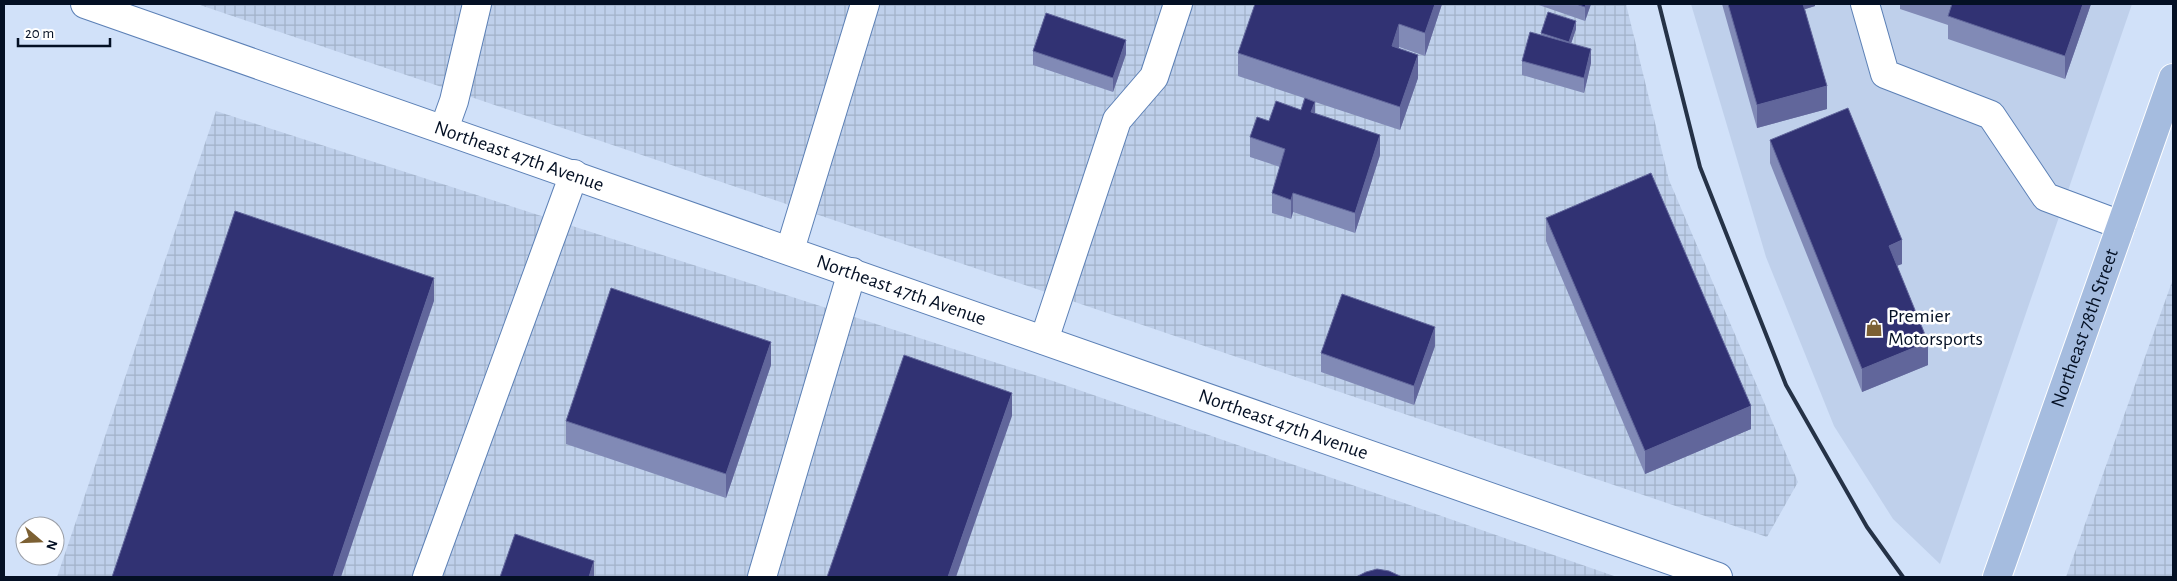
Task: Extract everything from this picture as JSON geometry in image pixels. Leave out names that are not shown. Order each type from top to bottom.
[{"type":"main road","name":"Northeast 78th Street","points":[[1997,577],[2173,78]]},
{"type":"street","name":"Northeast 47th Avenue","points":[[85,4],[1718,577]]},
{"type":"street","points":[[444,129],[454,101],[477,4]]},
{"type":"street","points":[[790,250],[864,4]]},
{"type":"street","points":[[1044,340],[1118,120],[1154,77],[1178,4]]},
{"type":"street","points":[[1865,4],[1885,74],[1991,115],[2046,197],[2121,225]]},
{"type":"street","points":[[427,577],[574,174]]},
{"type":"street","points":[[762,577],[852,272]]},
{"type":"shaded area","points":[[197,4],[1626,4],[1669,180],[1798,482],[1767,537]]},
{"type":"shaded area","points":[[1691,4],[2132,4],[1940,564],[1893,519],[1834,426],[1766,257]]},
{"type":"shaded area","points":[[216,111],[1053,381],[1617,577],[57,577],[61,566],[65,566],[65,554]]},
{"type":"shaded area","points":[[2173,279],[2173,577],[2066,577]]},
{"type":"building","points":[[1255,4],[1435,4],[1425,33],[1399,24],[1392,46],[1418,55],[1400,107],[1238,53]]},
{"type":"building","points":[[1728,4],[1803,4],[1827,86],[1757,105]]},
{"type":"building","points":[[1952,4],[2083,4],[2065,56],[1948,16]]},
{"type":"building","points":[[1548,12],[1576,21],[1569,42],[1541,33]]},
{"type":"building","points":[[1046,13],[1126,40],[1113,78],[1033,51]]},
{"type":"building","points":[[1530,32],[1591,49],[1584,78],[1522,61]]},
{"type":"building","points":[[1305,98],[1315,102],[1311,112],[1380,135],[1355,213],[1293,193],[1291,200],[1272,193],[1285,149],[1250,137],[1257,117],[1269,121],[1276,101],[1301,110]]},
{"type":"building","points":[[1848,108],[1902,240],[1889,246],[1928,342],[1862,369],[1770,140]]},
{"type":"building","points":[[1651,173],[1751,406],[1645,451],[1546,218]]},
{"type":"building","points":[[235,211],[434,278],[333,577],[112,577]]},
{"type":"building","points":[[611,288],[771,342],[726,474],[566,421]]},
{"type":"building","points":[[1342,294],[1435,327],[1414,386],[1321,353]]},
{"type":"building","points":[[904,355],[1012,393],[948,577],[827,577]]},
{"type":"building","points":[[515,534],[594,561],[589,577],[500,577]]},
{"type":"building","points":[[1377,569],[1389,571],[1402,577],[1356,577]]},
{"type":"railway","points":[[1659,4],[1700,167],[1786,385],[1867,527],[1903,577]]},
{"type":"place","name":"Premier Motorsports","points":[[1874,328]]}]
